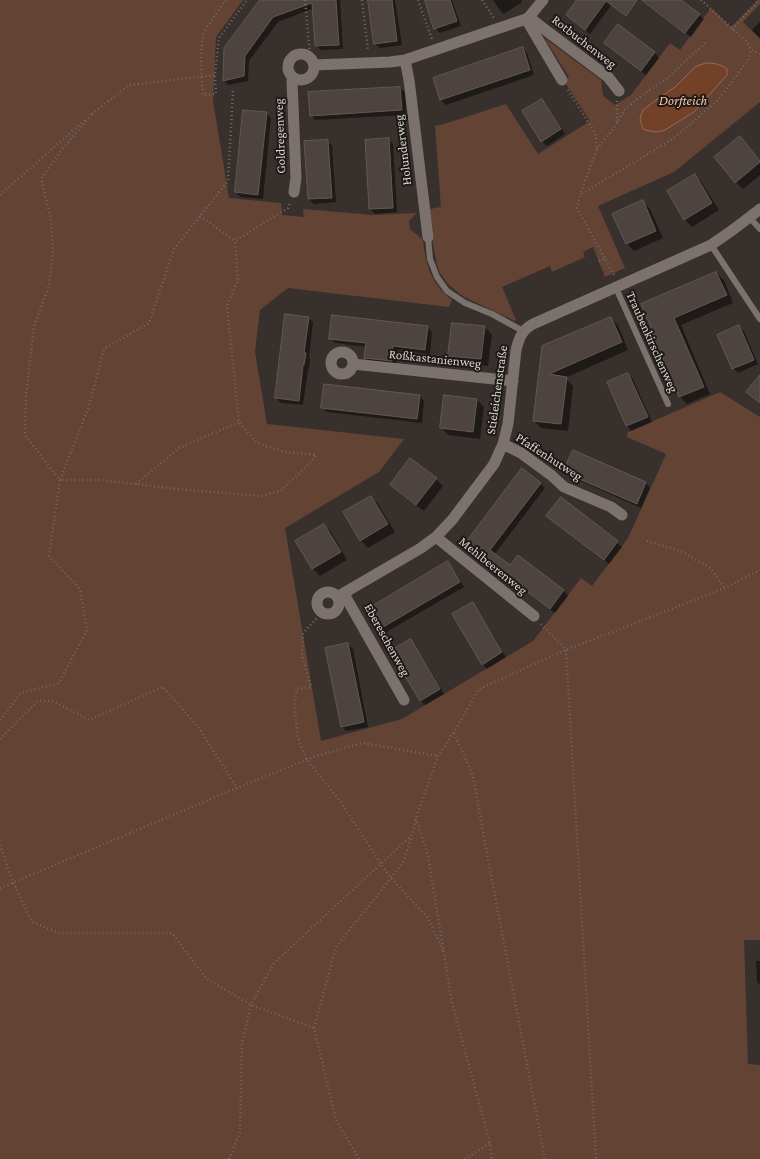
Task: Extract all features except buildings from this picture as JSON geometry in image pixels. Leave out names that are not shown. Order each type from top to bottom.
[{"type":"street","points":[[312,62],[390,62],[404,60],[527,18],[543,0]]},
{"type":"street","name":"Rotbuchenweg","points":[[527,18],[562,80]]},
{"type":"street","name":"Rotbuchenweg","points":[[527,18],[608,77],[619,92]]},
{"type":"street","points":[[299,54],[305,54],[312,62],[314,71],[312,75],[303,81],[293,78],[288,69],[290,59],[299,54]]},
{"type":"street","name":"Holunderweg","points":[[404,60],[409,80],[428,237]]},
{"type":"street","name":"Goldregenweg","points":[[293,78],[296,178],[294,192]]},
{"type":"street","points":[[523,331],[533,324],[711,245],[760,208]]},
{"type":"street","name":"Stieleichenstraße","points":[[341,595],[436,538],[452,520],[494,464],[503,444],[508,424],[516,350],[518,340],[523,331]]},
{"type":"street","name":"Roßkastanienweg","points":[[353,364],[513,381]]},
{"type":"street","name":"Pfaffenhutweg","points":[[503,444],[526,456],[564,487],[611,507],[622,515]]},
{"type":"street","name":"Mehlbeerenweg","points":[[436,538],[534,616]]},
{"type":"street","points":[[324,592],[332,592],[341,595],[336,612],[328,614],[320,612],[317,605],[320,594],[324,592]]},
{"type":"street","name":"Ebereschenweg","points":[[341,595],[404,700]]},
{"type":"lane","points":[[749,217],[760,229]]},
{"type":"lane","points":[[428,237],[430,259],[437,277],[447,291],[465,303],[492,314],[523,331]]},
{"type":"lane","points":[[711,245],[760,319]]},
{"type":"lane","name":"Traubenkirschenweg","points":[[618,287],[668,404]]},
{"type":"path","points":[[226,0],[205,31],[202,42],[203,95],[216,94],[215,75],[219,38],[246,0]]},
{"type":"path","points":[[305,0],[312,62]]},
{"type":"path","points":[[362,0],[369,62]]},
{"type":"path","points":[[418,0],[435,50]]},
{"type":"path","points":[[482,0],[500,28]]},
{"type":"path","points":[[701,0],[747,42],[751,49],[760,54]]},
{"type":"path","points":[[732,29],[759,0]]},
{"type":"path","points":[[618,287],[605,259],[577,208],[580,194],[597,149],[614,128],[625,109],[665,80],[706,42]]},
{"type":"path","points":[[580,194],[674,138],[718,100],[749,59],[751,49]]},
{"type":"path","points":[[0,195],[92,114],[129,85],[215,75]]},
{"type":"path","points":[[562,80],[595,133],[597,149]]},
{"type":"path","points":[[0,720],[21,693],[59,683],[87,630],[80,589],[49,556],[60,480],[89,406],[104,349],[149,323],[174,249],[228,181],[233,91]]},
{"type":"path","points":[[617,122],[619,92]]},
{"type":"path","points":[[60,480],[25,435],[26,395],[34,326],[49,286],[53,252],[51,219],[41,179],[61,151],[92,114]]},
{"type":"path","points":[[235,242],[288,208],[294,192]]},
{"type":"path","points":[[60,480],[102,480],[177,489],[262,496],[282,490],[309,464],[316,455],[285,452],[257,443],[239,422],[227,305],[238,281],[235,242],[200,216]]},
{"type":"path","points":[[599,261],[605,259]]},
{"type":"path","points":[[136,484],[179,448],[239,422]]},
{"type":"path","points":[[647,541],[682,552],[710,568],[725,588]]},
{"type":"path","points":[[359,1159],[336,1120],[314,1028],[336,947],[403,863],[416,818],[438,756],[454,732],[478,689],[566,650],[725,588],[760,570]]},
{"type":"path","points":[[320,612],[317,618],[303,633],[302,654],[311,687],[298,689],[294,705],[298,738],[307,760],[340,801],[391,878],[426,917],[444,952]]},
{"type":"path","points":[[534,616],[566,650],[596,1159]]},
{"type":"path","points":[[0,739],[38,701],[53,701],[89,720],[163,687],[199,728],[237,788]]},
{"type":"path","points":[[454,732],[473,776],[545,1159]]},
{"type":"path","points":[[0,888],[316,756],[363,743],[438,756]]},
{"type":"path","points":[[416,818],[428,856],[452,1003],[490,1143],[492,1159]]},
{"type":"path","points":[[229,1159],[240,1132],[242,1043],[251,1005],[274,963],[412,835]]},
{"type":"path","points":[[0,845],[14,882],[32,922],[59,933],[172,933],[207,979],[251,1005],[314,1028]]},
{"type":"path","points":[[465,1159],[490,1143]]},
{"type":"shaded area","points":[[0,0],[243,0],[216,37],[213,101],[229,198],[281,203],[282,215],[304,217],[303,209],[373,215],[417,213],[409,221],[410,229],[423,240],[428,266],[434,280],[452,300],[449,307],[288,288],[260,310],[255,352],[267,424],[404,439],[379,472],[285,528],[321,741],[402,719],[533,641],[581,578],[592,586],[628,538],[666,454],[627,437],[628,432],[720,392],[760,417],[760,940],[744,940],[748,1064],[760,1065],[760,1159],[0,1159]]},
{"type":"shaded area","points":[[758,0],[760,0],[760,4],[743,22],[760,39],[760,102],[674,172],[598,206],[625,268],[605,277],[593,247],[583,252],[585,257],[552,272],[550,266],[502,287],[516,320],[515,321],[464,297],[449,285],[440,273],[437,265],[432,238],[434,237],[430,209],[441,207],[435,126],[506,104],[538,154],[590,121],[564,81],[569,77],[545,39],[601,80],[603,96],[615,105],[631,95],[670,43],[680,50],[711,8],[731,27]]},
{"type":"water","name":"Dorfteich","points":[[706,63],[717,64],[724,67],[727,69],[727,75],[694,112],[665,130],[659,132],[643,129],[640,120],[643,110],[675,87],[695,67]]}]
